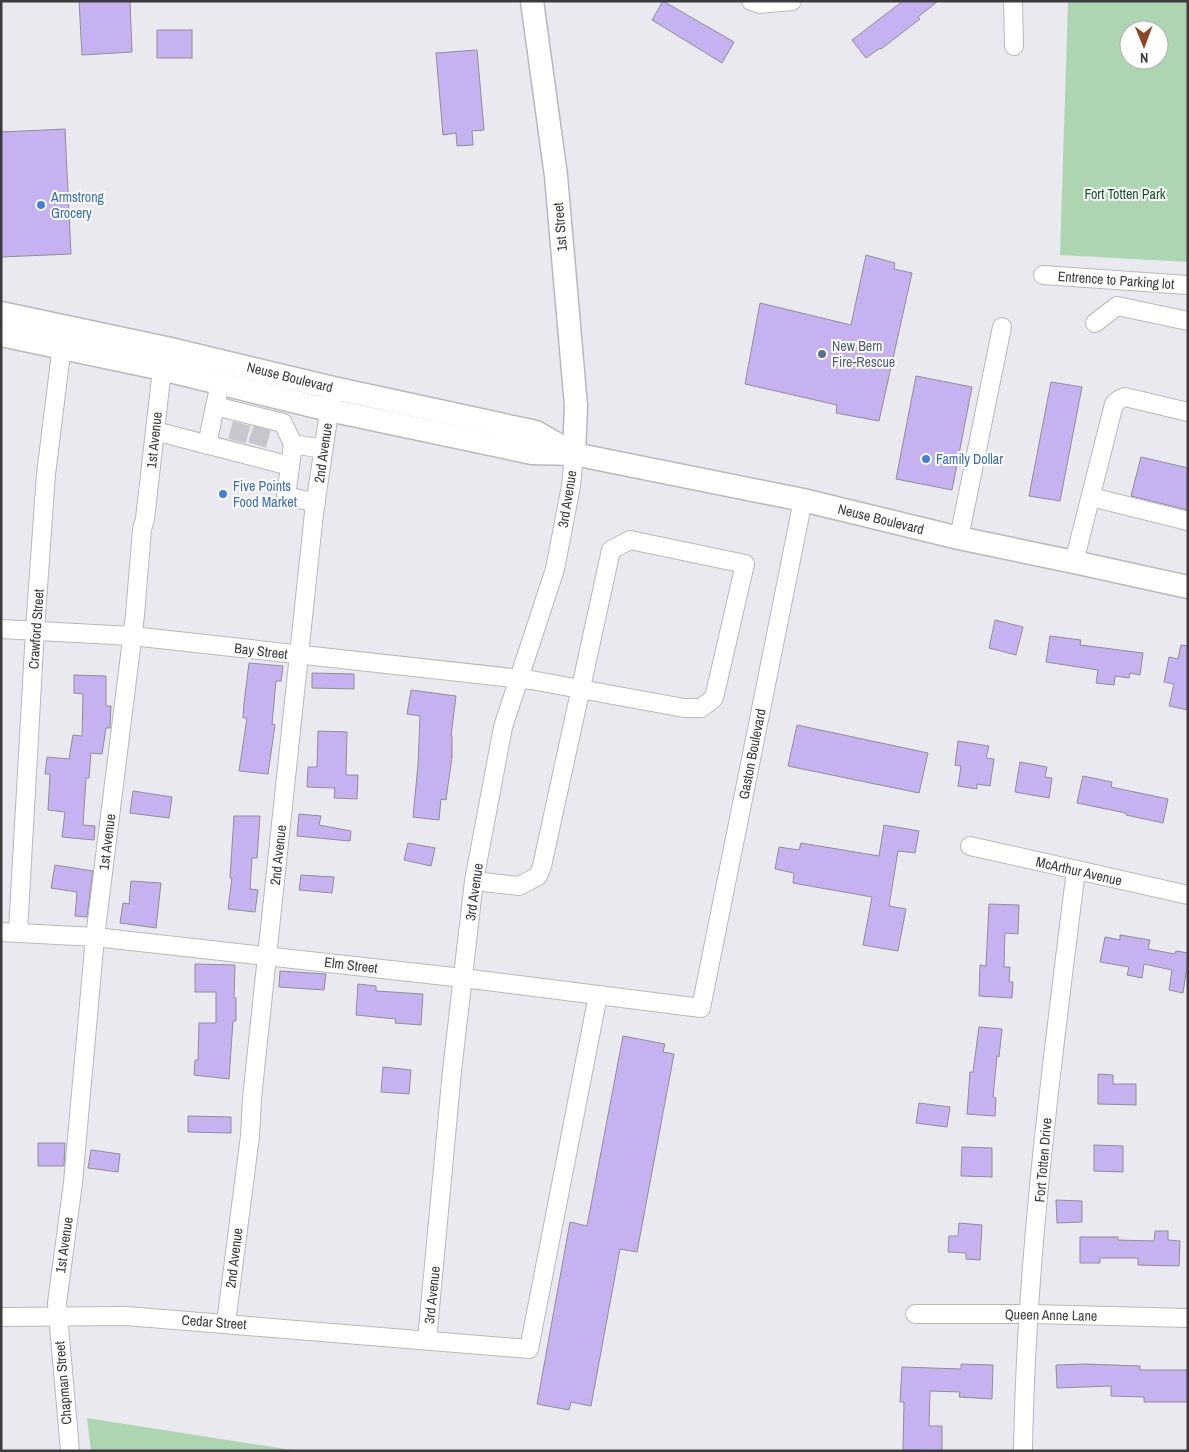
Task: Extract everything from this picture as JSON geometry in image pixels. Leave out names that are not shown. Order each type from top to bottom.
[{"type":"main road","name":"1st Street","points":[[532,1],[556,176],[576,406],[574,454]]},
{"type":"main road","name":"Neuse Boulevard","points":[[1,313],[63,338],[162,369],[329,410],[532,452],[574,454],[803,500],[959,538],[1188,587]]},
{"type":"main road","name":"Neuse Boulevard","points":[[1,335],[63,338],[166,348],[333,388],[536,432],[574,454]]},
{"type":"street","points":[[751,1],[760,4],[792,1]]},
{"type":"street","points":[[1013,1],[1014,46]]},
{"type":"street","name":"Entrence to Parking lot","points":[[1043,275],[1188,285]]},
{"type":"street","name":"Entrence to Parking lot","points":[[1095,322],[1117,306],[1188,321]]},
{"type":"street","points":[[959,538],[1002,327]]},
{"type":"street","name":"Crawford Street","points":[[9,932],[35,630],[46,474],[63,338]]},
{"type":"street","name":"1st Avenue","points":[[57,1316],[57,1303],[73,1183],[96,937],[162,369]]},
{"type":"street","points":[[207,445],[220,384]]},
{"type":"street","name":"2nd Avenue","points":[[226,1323],[250,1136],[266,955],[316,503],[333,388]]},
{"type":"street","points":[[1074,562],[1114,404],[1125,397],[1188,412]]},
{"type":"street","points":[[288,400],[283,423],[293,444],[286,496],[316,503]]},
{"type":"street","points":[[215,406],[244,418],[264,423],[283,423]]},
{"type":"street","points":[[155,431],[207,445],[236,446],[256,451],[290,466]]},
{"type":"street","points":[[293,444],[323,450]]},
{"type":"street","name":"3rd Avenue","points":[[427,1340],[452,1071],[474,881],[503,727],[555,570],[571,486],[574,454]]},
{"type":"street","points":[[1091,497],[1188,520]]},
{"type":"street","name":"Gaston Boulevard","points":[[700,1008],[803,500]]},
{"type":"street","points":[[474,881],[519,886],[538,876],[542,866],[612,550],[630,540],[745,564],[714,698],[701,708],[684,708],[581,690]]},
{"type":"street","name":"Bay Street","points":[[1,629],[132,636],[299,656],[531,680],[581,690]]},
{"type":"street","name":"McArthur Avenue","points":[[970,846],[1188,895]]},
{"type":"street","name":"Fort Totten Drive","points":[[1022,1451],[1028,1314],[1050,1084],[1076,870]]},
{"type":"street","name":"Elm Street","points":[[9,932],[96,937],[266,955],[700,1008]]},
{"type":"street","name":"Cedar Street","points":[[1,1317],[126,1316],[529,1348],[598,995]]},
{"type":"street","name":"Queen Anne Lane","points":[[915,1314],[1028,1314],[1188,1318]]},
{"type":"street","name":"Chapman Street","points":[[57,1316],[70,1451]]},
{"type":"green space","name":"Fort Totten Park","points":[[1068,1],[1188,1],[1188,262],[1060,255]]},
{"type":"green space","points":[[87,1418],[298,1451],[91,1451]]},
{"type":"building","points":[[79,1],[130,1],[132,52],[82,55]]},
{"type":"building","points":[[663,1],[734,42],[722,63],[652,20]]},
{"type":"building","points":[[903,1],[938,1],[918,17],[920,19],[866,58],[852,40]]},
{"type":"building","points":[[157,30],[192,30],[192,58],[157,58]]},
{"type":"building","points":[[477,50],[484,130],[472,131],[473,145],[457,146],[456,133],[443,135],[436,53]]},
{"type":"building","points":[[65,129],[71,254],[1,257],[1,132]]},
{"type":"building","name":"New Bern Fire-Rescue","points":[[866,255],[895,263],[894,269],[912,273],[879,421],[836,413],[837,405],[745,384],[760,303],[851,325]]},
{"type":"building","points":[[916,376],[972,387],[952,490],[896,479]]},
{"type":"building","points":[[1051,382],[1082,387],[1060,501],[1029,496]]},
{"type":"building","points":[[1141,457],[1188,468],[1188,510],[1131,496]]},
{"type":"building","points":[[995,620],[1023,627],[1016,655],[989,648]]},
{"type":"building","points":[[1050,636],[1081,640],[1080,645],[1143,653],[1140,675],[1130,673],[1129,678],[1115,676],[1114,685],[1096,683],[1098,670],[1046,662]]},
{"type":"building","points":[[1181,645],[1188,646],[1188,710],[1169,706],[1174,684],[1164,682],[1169,657],[1178,659]]},
{"type":"building","points":[[249,663],[283,666],[281,681],[276,681],[272,724],[275,725],[268,774],[239,771],[247,718],[243,718]]},
{"type":"building","points":[[312,673],[354,674],[354,689],[312,688]]},
{"type":"building","points":[[74,675],[106,676],[106,706],[111,706],[110,728],[106,728],[102,754],[91,753],[89,778],[86,778],[83,825],[95,826],[94,840],[62,837],[65,812],[48,810],[50,774],[45,774],[47,757],[69,759],[73,735],[82,736],[83,694],[74,693]]},
{"type":"building","points":[[411,690],[456,696],[451,736],[452,757],[446,800],[441,799],[439,820],[413,817],[420,716],[407,714]]},
{"type":"building","points":[[797,725],[928,753],[919,793],[788,766]]},
{"type":"building","points":[[318,731],[347,732],[346,775],[358,775],[357,799],[334,798],[335,788],[307,787],[308,767],[317,767]]},
{"type":"building","points":[[958,741],[989,746],[986,758],[994,759],[990,786],[977,784],[977,789],[958,786],[961,766],[955,765]]},
{"type":"building","points":[[1020,762],[1047,767],[1045,777],[1052,778],[1049,798],[1015,792]]},
{"type":"building","points":[[1083,776],[1112,782],[1111,787],[1168,799],[1163,823],[1077,803]]},
{"type":"building","points":[[133,791],[172,797],[169,818],[130,813]]},
{"type":"building","points":[[299,814],[321,816],[319,825],[351,831],[350,841],[297,836]]},
{"type":"building","points":[[234,816],[260,816],[257,858],[252,858],[250,889],[258,890],[255,912],[228,909],[232,878],[230,878]]},
{"type":"building","points":[[884,825],[919,831],[915,853],[898,851],[889,906],[906,909],[898,951],[863,945],[872,897],[793,883],[794,873],[775,869],[779,847],[799,850],[801,843],[879,856]]},
{"type":"building","points":[[408,843],[435,848],[431,866],[404,860]]},
{"type":"building","points":[[55,865],[93,871],[87,917],[75,916],[77,892],[51,888]]},
{"type":"building","points":[[301,875],[334,877],[332,893],[299,890]]},
{"type":"building","points":[[131,881],[161,883],[156,928],[120,923],[123,903],[129,904]]},
{"type":"building","points":[[989,904],[1019,905],[1018,934],[1005,933],[1004,967],[1010,967],[1009,982],[1013,982],[1012,998],[979,996],[980,965],[986,966]]},
{"type":"building","points":[[1120,935],[1150,940],[1148,949],[1175,954],[1176,951],[1188,953],[1188,973],[1186,973],[1183,993],[1169,990],[1172,970],[1144,964],[1142,978],[1127,975],[1129,967],[1100,962],[1105,937],[1120,940]]},
{"type":"building","points":[[195,964],[235,965],[234,998],[236,998],[236,1021],[233,1021],[229,1079],[194,1075],[195,1060],[198,1060],[199,1023],[216,1023],[216,992],[195,992]]},
{"type":"building","points":[[280,971],[326,974],[324,990],[279,987]]},
{"type":"building","points":[[358,984],[376,986],[376,991],[423,994],[421,1025],[395,1023],[396,1019],[356,1015]]},
{"type":"building","points":[[979,1027],[1002,1029],[993,1097],[996,1098],[995,1116],[967,1114],[970,1072],[973,1072]]},
{"type":"building","points":[[623,1036],[665,1044],[663,1052],[674,1054],[637,1252],[620,1249],[591,1406],[571,1402],[569,1410],[537,1404],[570,1222],[587,1226]]},
{"type":"building","points":[[383,1067],[411,1070],[409,1094],[381,1092]]},
{"type":"building","points":[[1098,1074],[1113,1075],[1113,1084],[1136,1084],[1136,1105],[1098,1104]]},
{"type":"building","points":[[919,1103],[950,1107],[947,1127],[916,1123]]},
{"type":"building","points":[[188,1116],[231,1117],[231,1133],[188,1132]]},
{"type":"building","points":[[38,1143],[65,1143],[64,1166],[38,1166]]},
{"type":"building","points":[[1094,1145],[1123,1146],[1123,1172],[1094,1171]]},
{"type":"building","points":[[962,1147],[992,1148],[992,1177],[961,1176]]},
{"type":"building","points":[[91,1150],[120,1154],[118,1172],[88,1168]]},
{"type":"building","points":[[1056,1200],[1082,1201],[1082,1222],[1057,1223]]},
{"type":"building","points":[[959,1223],[982,1225],[980,1260],[966,1259],[966,1253],[948,1252],[949,1236],[958,1236]]},
{"type":"building","points":[[1155,1231],[1168,1231],[1168,1240],[1180,1241],[1179,1266],[1138,1265],[1138,1258],[1100,1258],[1100,1263],[1080,1263],[1080,1237],[1118,1237],[1118,1240],[1154,1241]]},
{"type":"building","points":[[961,1364],[993,1365],[992,1399],[959,1397],[960,1392],[930,1391],[929,1426],[942,1426],[942,1451],[903,1450],[904,1402],[900,1402],[902,1367],[961,1369]]},
{"type":"building","points":[[1056,1365],[1140,1366],[1140,1370],[1188,1370],[1188,1402],[1144,1402],[1144,1397],[1111,1396],[1111,1386],[1057,1388]]},
{"type":"tunnel","points":[[237,441],[242,422]]},
{"type":"tunnel","points":[[257,445],[263,426]]},
{"type":"place","name":"Armstrong Grocery","points":[[41,205]]},
{"type":"place","name":"New Bern Fire-Rescue","points":[[822,354]]},
{"type":"place","name":"Family Dollar","points":[[926,459]]},
{"type":"place","name":"Five Points Food Market","points":[[223,494]]}]
